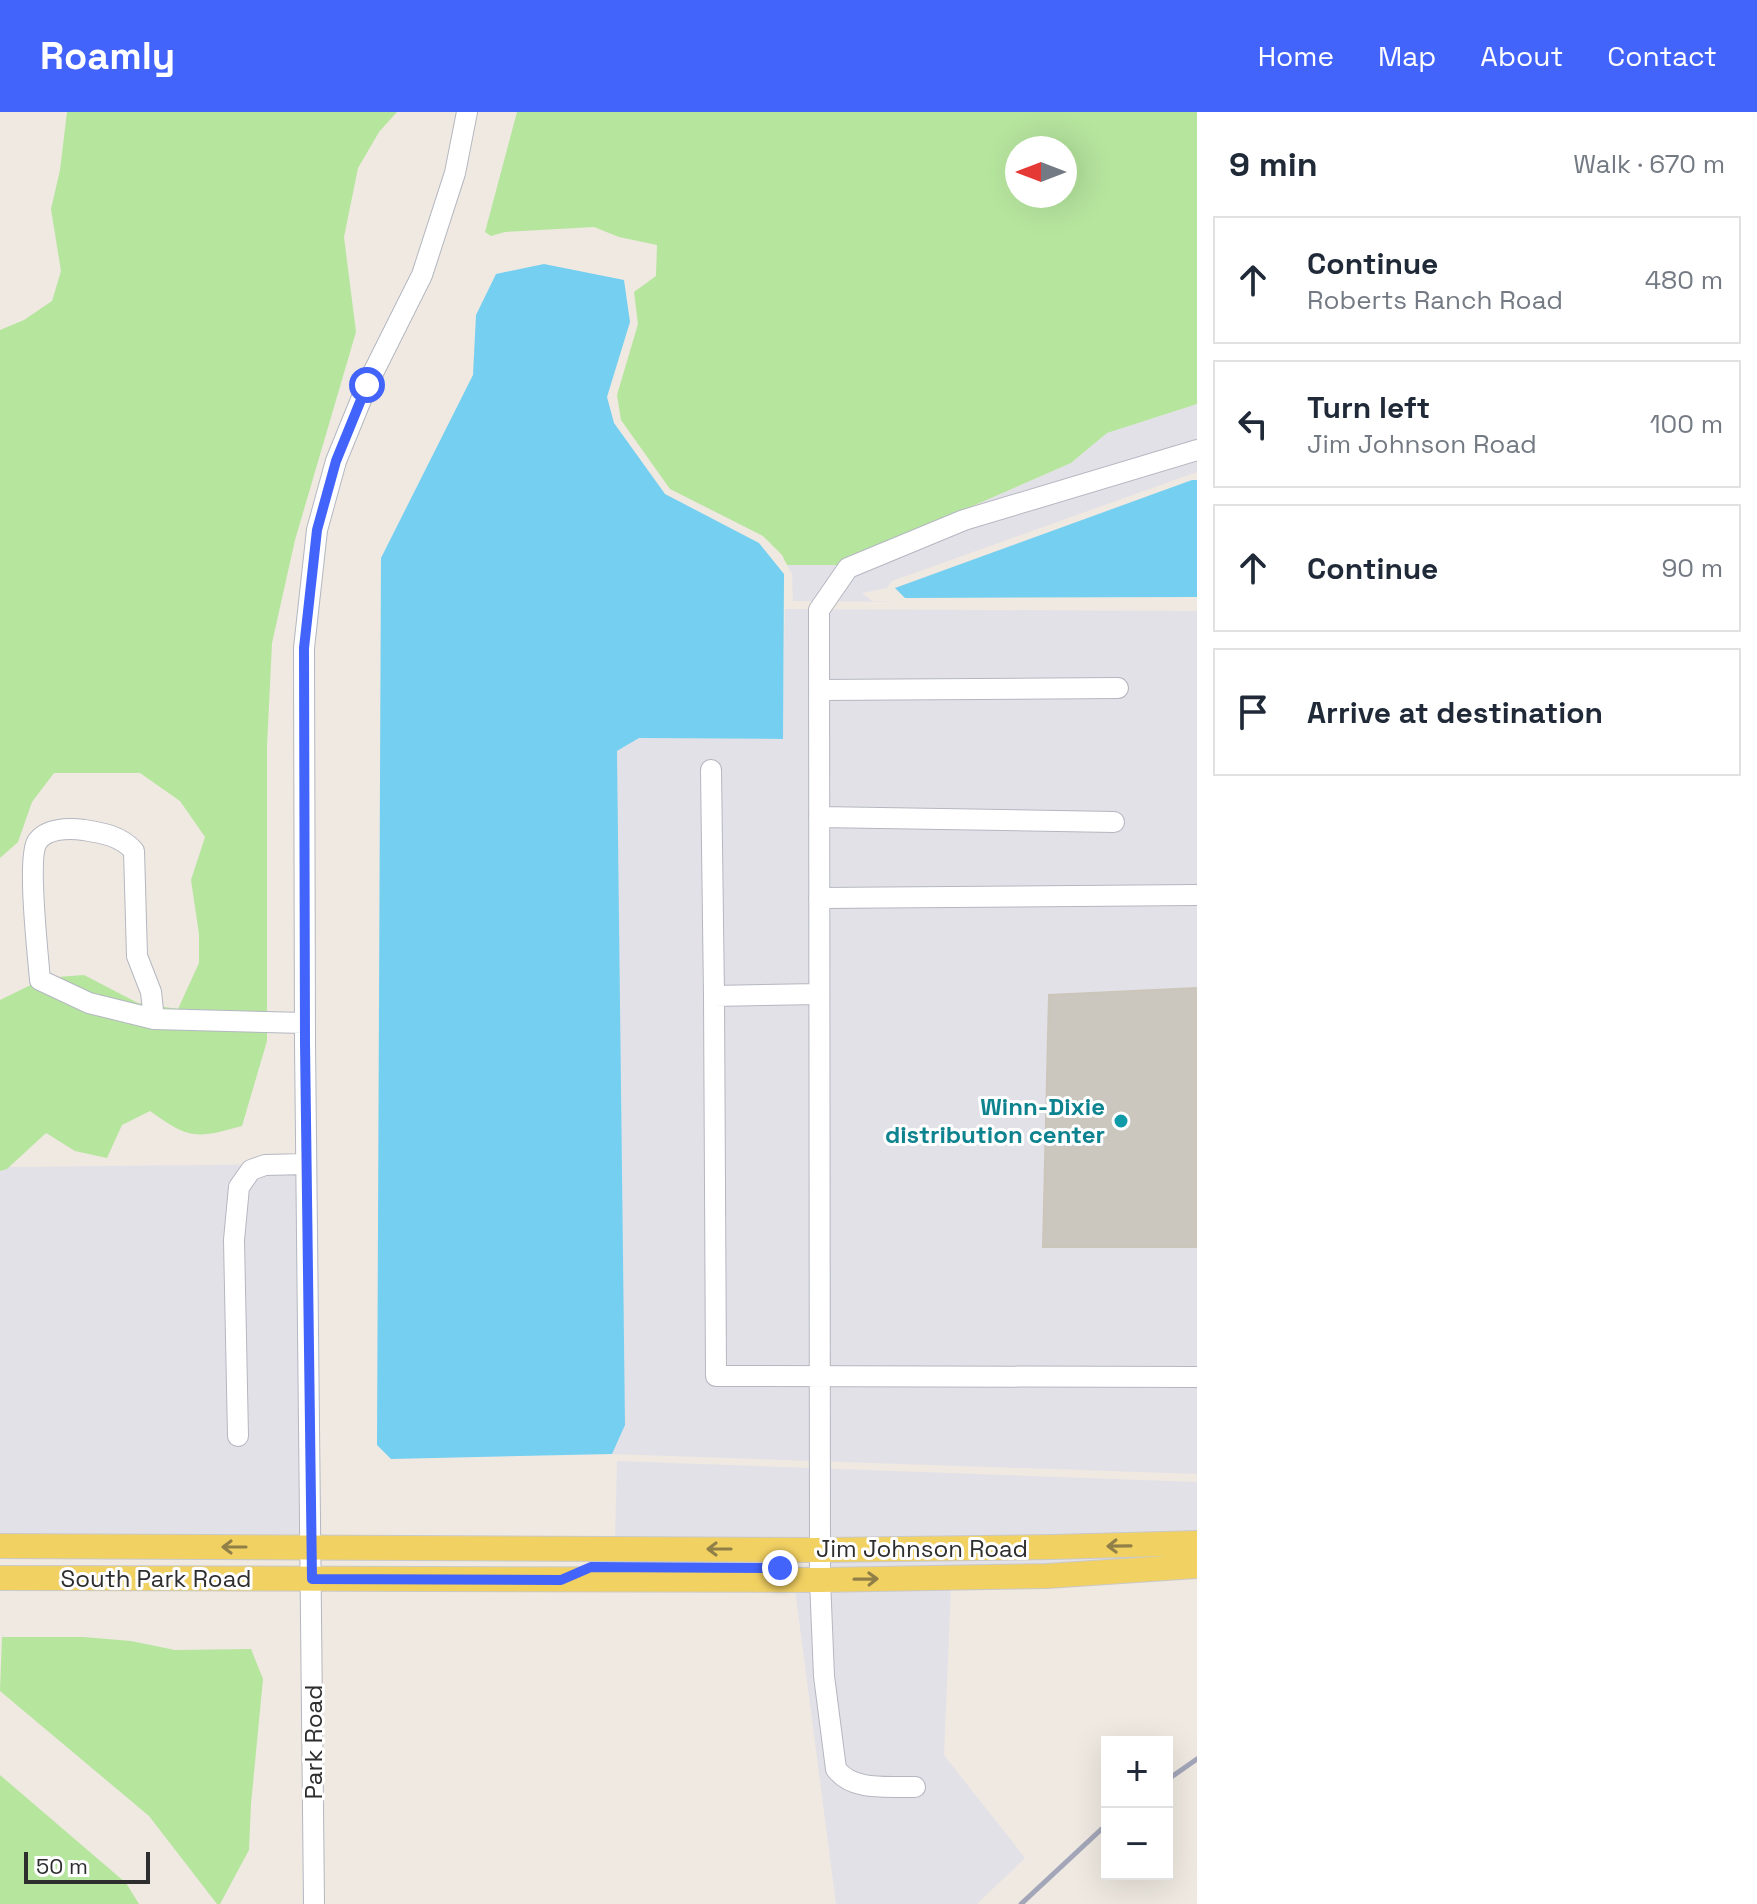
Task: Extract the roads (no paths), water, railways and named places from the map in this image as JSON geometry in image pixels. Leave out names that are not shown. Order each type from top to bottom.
[{"type":"main road","name":"Jim Johnson Road","points":[[312,1563],[573,1548],[820,1550],[1197,1543]]},
{"type":"main road","name":"South Park Road","points":[[0,1546],[312,1563]]},
{"type":"main road","points":[[561,1580],[591,1567],[780,1568],[820,1550]]},
{"type":"main road","name":"South Park Road","points":[[0,1578],[76,1578],[312,1563]]},
{"type":"main road","name":"Jim Johnson Road","points":[[312,1563],[561,1580],[1047,1576],[1197,1566]]},
{"type":"street","name":"Park Road","points":[[314,1904],[304,648],[317,530],[336,461],[367,385],[422,275],[455,173],[467,112]]},
{"type":"street","points":[[915,1787],[857,1784],[843,1779],[836,1769],[824,1676],[819,1377],[819,610],[848,568],[964,520],[1197,450]]},
{"type":"street","points":[[819,690],[1118,688]]},
{"type":"street","points":[[711,770],[716,1376],[1197,1377]]},
{"type":"street","points":[[819,817],[1114,822]]},
{"type":"street","points":[[154,1019],[151,992],[137,956],[134,851],[125,841],[103,833],[71,828],[50,832],[37,842],[33,863],[40,980],[89,1003],[154,1019],[305,1023]]},
{"type":"street","points":[[819,898],[1197,895]]},
{"type":"street","points":[[714,996],[819,994]]},
{"type":"street","points":[[238,1436],[234,1240],[239,1187],[251,1170],[265,1165],[306,1164]]},
{"type":"water","points":[[544,264],[624,280],[630,322],[607,397],[614,423],[665,494],[759,543],[784,574],[783,739],[639,738],[617,751],[625,1425],[612,1454],[391,1459],[377,1445],[381,558],[473,375],[476,315],[496,274]]},
{"type":"water","points":[[1197,480],[1197,597],[905,598],[895,588]]},
{"type":"railway","points":[[1173,1776],[1197,1759]]},
{"type":"railway","points":[[1021,1904],[1101,1830]]},
{"type":"place","name":"Winn-Dixie distribution center","points":[[1121,1121]]}]
